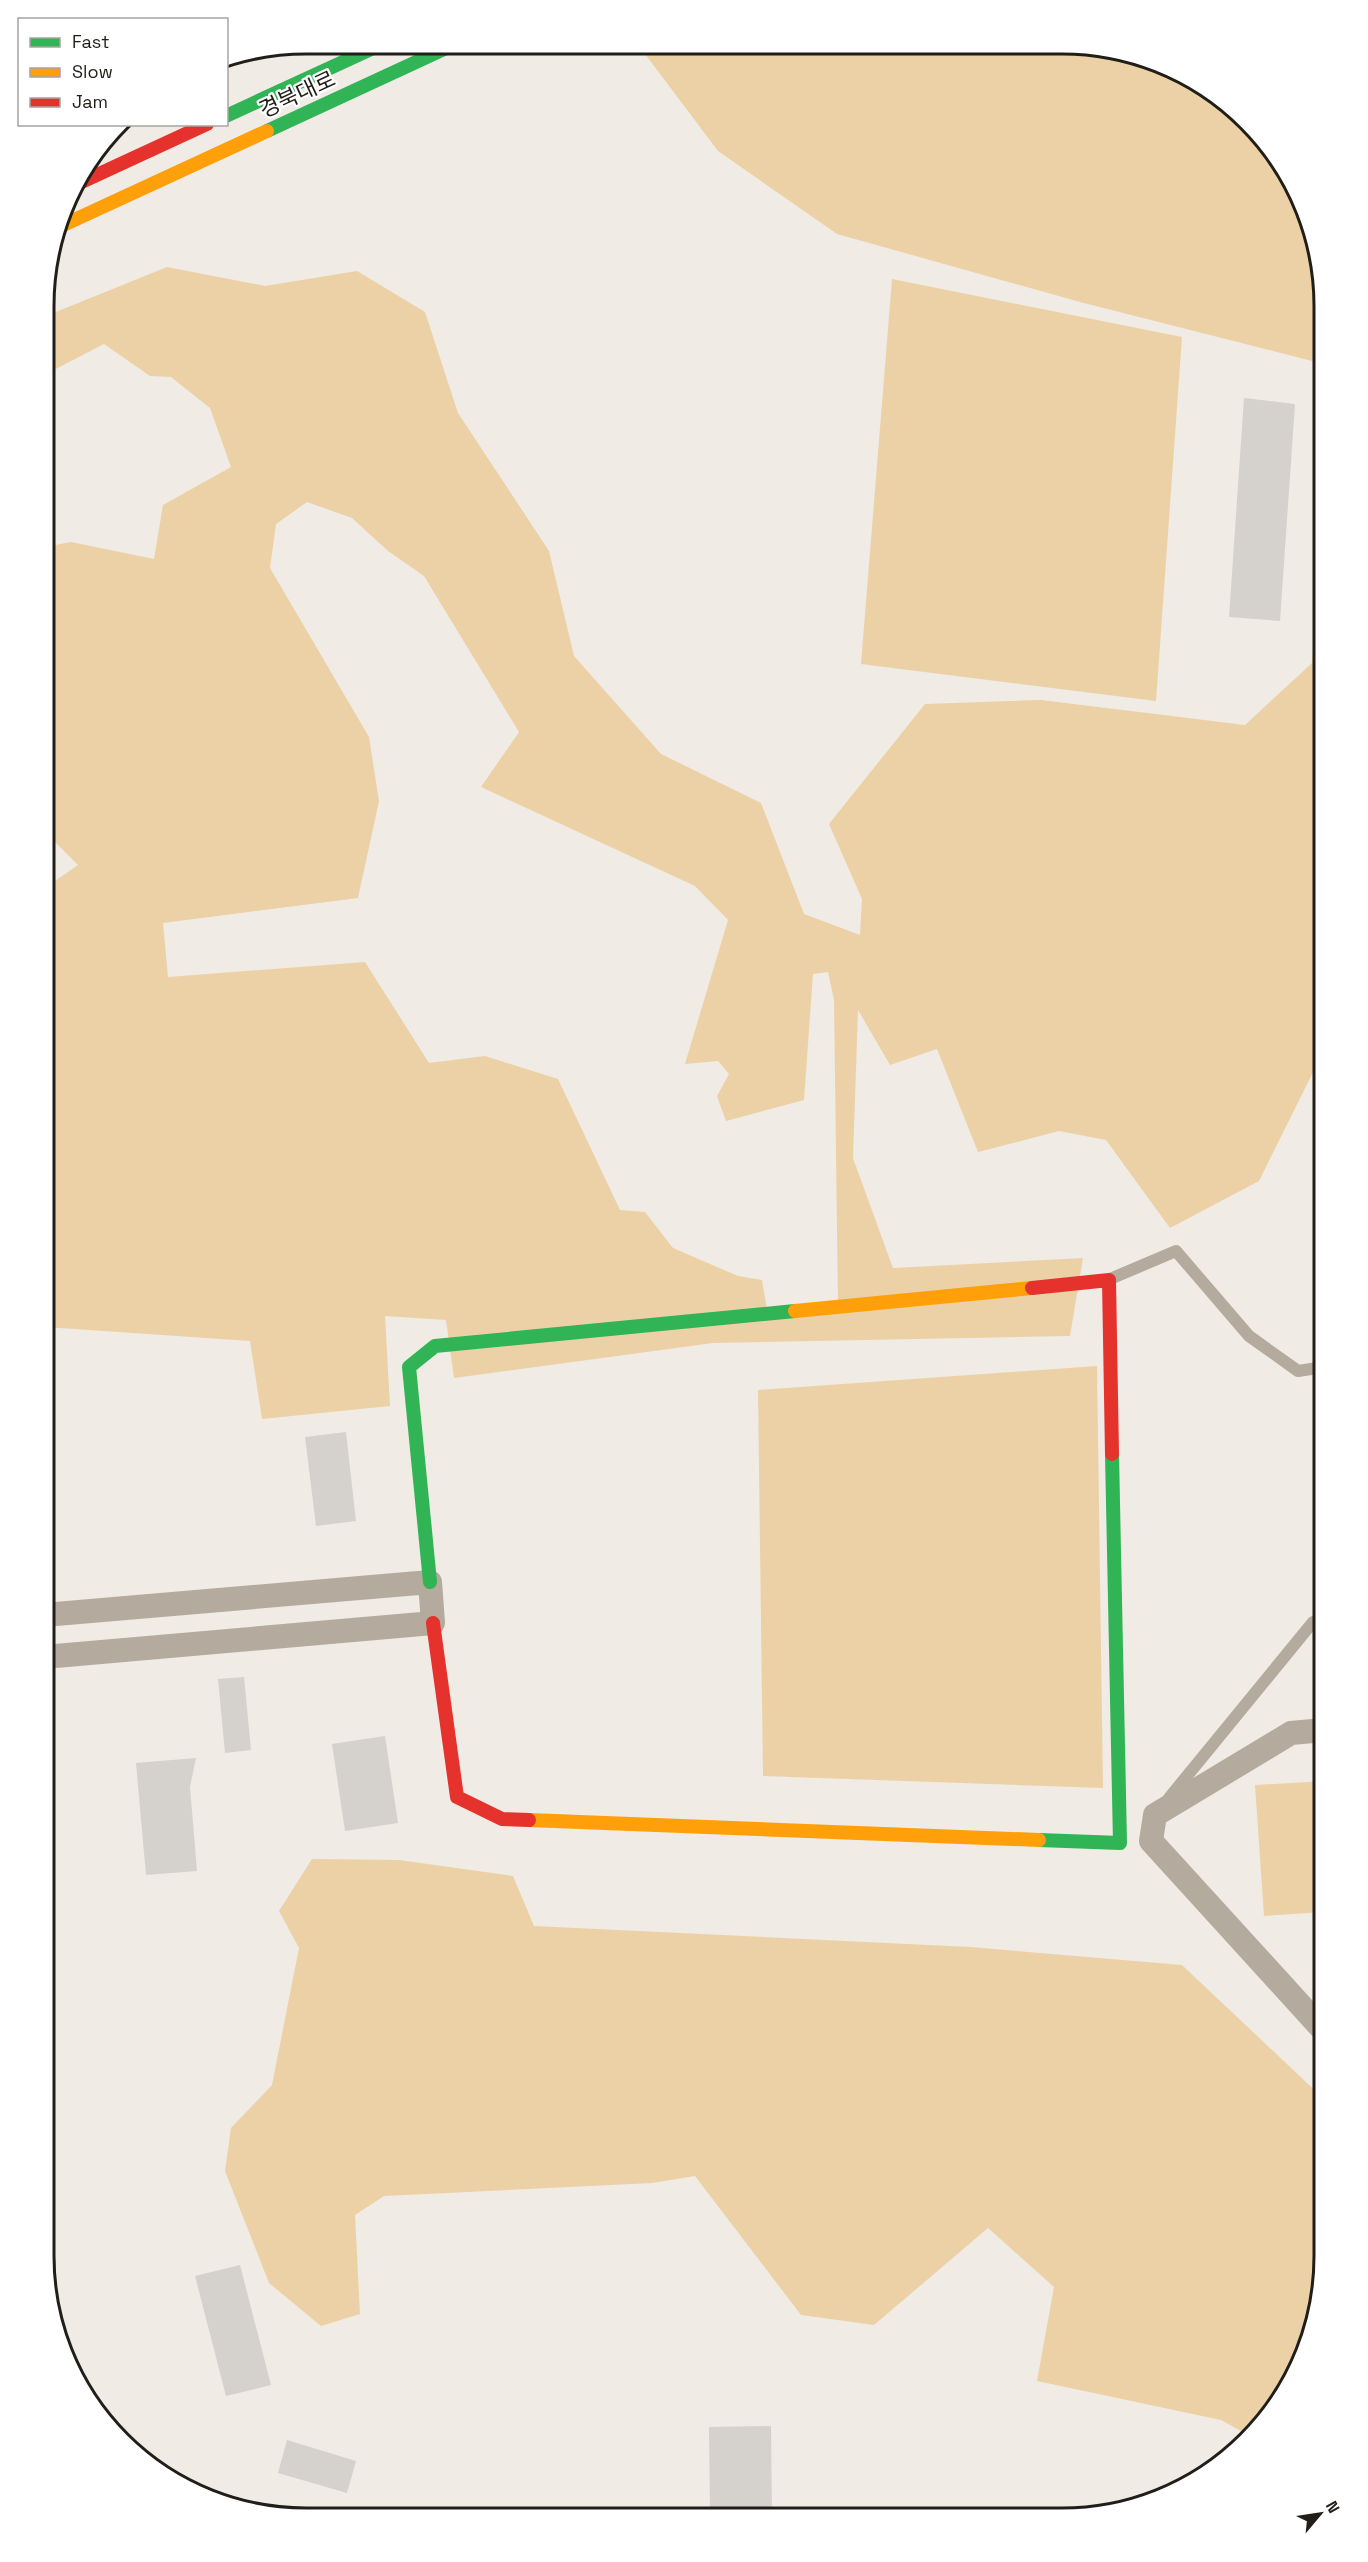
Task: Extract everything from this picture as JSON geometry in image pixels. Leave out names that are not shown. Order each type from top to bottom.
[{"type":"street","name":"경북대로","points":[[228,115],[360,54]]},
{"type":"street","name":"경북대로","points":[[68,223],[433,54]]},
{"type":"street","points":[[88,179],[203,126]]},
{"type":"street","points":[[1120,1843],[1109,1280],[435,1346],[410,1367],[433,1623],[457,1797],[502,1819],[1120,1843],[1151,1841]]},
{"type":"street","points":[[54,1614],[429,1582]]},
{"type":"street","points":[[54,1656],[433,1623]]},
{"type":"street","points":[[1151,1841],[1155,1815],[1291,1733],[1314,1731]]},
{"type":"street","points":[[1151,1841],[1314,2020]]},
{"type":"lane","points":[[1109,1280],[1176,1251],[1249,1336],[1298,1371],[1314,1369]]},
{"type":"lane","points":[[1155,1815],[1314,1622]]},
{"type":"shaded area","points":[[645,54],[1062,54],[1095,56],[1143,67],[1202,96],[1240,128],[1272,166],[1295,210],[1309,257],[1314,306],[1314,361],[1080,302],[837,234],[718,151]]},
{"type":"shaded area","points":[[167,267],[265,286],[357,271],[425,312],[458,413],[549,551],[574,656],[661,754],[761,803],[804,914],[860,935],[862,899],[829,824],[925,704],[1041,700],[1245,725],[1312,663],[1314,638],[1314,1070],[1259,1181],[1170,1228],[1106,1140],[1059,1131],[978,1152],[937,1049],[890,1065],[858,1010],[853,1158],[893,1268],[1083,1258],[1070,1336],[713,1343],[454,1378],[446,1320],[385,1316],[390,1406],[262,1419],[250,1341],[54,1328],[54,882],[78,865],[54,841],[54,545],[71,542],[154,559],[163,505],[231,467],[210,408],[171,377],[150,376],[104,344],[54,370],[54,313]],"holes":[[[307,502],[352,518],[388,551],[424,576],[519,732],[481,787],[695,886],[728,920],[685,1064],[718,1061],[729,1074],[717,1096],[726,1121],[804,1100],[813,974],[828,972],[834,1000],[838,1304],[767,1310],[762,1280],[738,1276],[673,1248],[645,1212],[620,1210],[558,1079],[485,1056],[429,1063],[365,962],[168,977],[163,923],[358,898],[379,801],[369,737],[270,568],[276,524]]]},
{"type":"shaded area","points":[[892,279],[1182,337],[1156,701],[861,664]]},
{"type":"shaded area","points":[[1097,1366],[1103,1788],[763,1776],[758,1390]]},
{"type":"shaded area","points":[[1314,1782],[1314,1913],[1264,1916],[1255,1785]]},
{"type":"shaded area","points":[[312,1859],[399,1860],[513,1876],[534,1926],[970,1947],[1182,1965],[1314,2090],[1312,2289],[1301,2337],[1295,2352],[1272,2396],[1242,2432],[1221,2420],[1037,2381],[1054,2287],[988,2228],[874,2325],[801,2315],[695,2176],[652,2183],[384,2196],[355,2215],[360,2314],[321,2326],[269,2283],[225,2171],[231,2128],[272,2085],[299,1948],[279,1911]]},
{"type":"building","points":[[1244,398],[1295,404],[1280,621],[1229,617]]},
{"type":"building","points":[[346,1432],[356,1521],[316,1526],[305,1437]]},
{"type":"building","points":[[244,1677],[251,1750],[225,1753],[218,1679]]},
{"type":"building","points":[[385,1736],[398,1823],[345,1831],[332,1744]]},
{"type":"building","points":[[196,1758],[190,1787],[197,1871],[146,1875],[136,1763]]},
{"type":"building","points":[[240,2265],[271,2385],[226,2396],[195,2276]]},
{"type":"building","points":[[771,2426],[772,2508],[710,2508],[709,2427]]},
{"type":"building","points":[[287,2440],[356,2461],[347,2493],[278,2473]]},
{"type":"traffic: fast","points":[[228,115],[360,54]]},
{"type":"traffic: fast","points":[[267,131],[433,54]]},
{"type":"traffic: fast","points":[[430,1582],[409,1367],[435,1346],[795,1311]]},
{"type":"traffic: fast","points":[[1039,1840],[1120,1843],[1112,1454]]},
{"type":"traffic: slow","points":[[68,223],[267,131]]},
{"type":"traffic: slow","points":[[795,1311],[1032,1288]]},
{"type":"traffic: slow","points":[[529,1820],[1039,1840]]},
{"type":"traffic: jam","points":[[89,179],[203,126]]},
{"type":"traffic: jam","points":[[1032,1288],[1109,1280],[1112,1454]]},
{"type":"traffic: jam","points":[[433,1623],[457,1797],[502,1819],[529,1820]]}]
